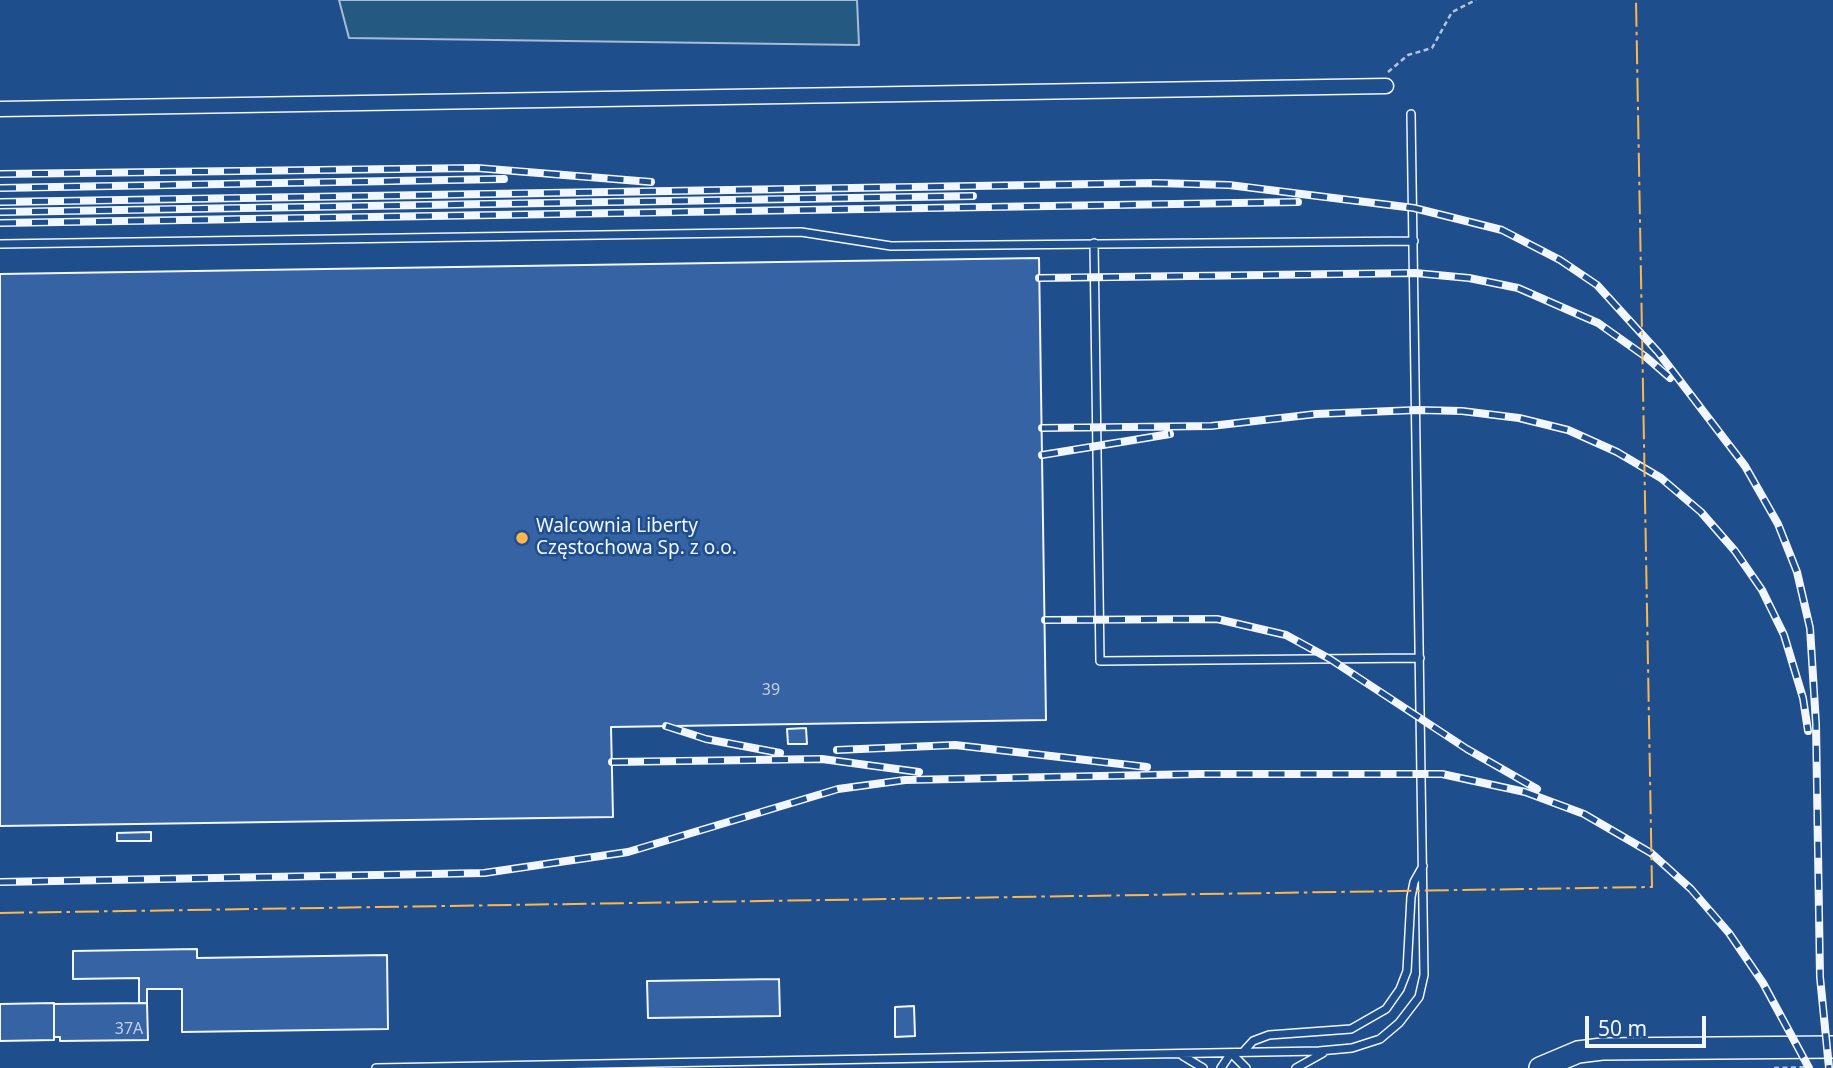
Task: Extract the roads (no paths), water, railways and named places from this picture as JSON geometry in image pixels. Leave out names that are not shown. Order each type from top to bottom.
[{"type":"street","points":[[0,109],[1385,86]]},
{"type":"street","points":[[1540,1068],[1578,1052],[1602,1049],[1833,1047]]},
{"type":"lane","points":[[376,1068],[1332,1049],[1352,1048],[1380,1038],[1399,1023],[1419,997],[1424,975],[1411,114]]},
{"type":"lane","points":[[0,244],[801,232],[891,246],[1414,241]]},
{"type":"lane","points":[[1094,243],[1100,661],[1420,658]]},
{"type":"lane","points":[[1243,1052],[1253,1041],[1269,1035],[1351,1029],[1373,1020],[1386,1009],[1401,989],[1408,971],[1411,897],[1414,882],[1424,865]]},
{"type":"lane","points":[[1296,1068],[1332,1049]]},
{"type":"lane","points":[[1231,1053],[1242,1067],[1252,1052]]},
{"type":"lane","points":[[1212,1053],[1222,1067],[1231,1053]]},
{"type":"lane","points":[[1179,1054],[1203,1068]]},
{"type":"railway","points":[[0,174],[477,168],[651,182]]},
{"type":"railway","points":[[0,188],[504,179]]},
{"type":"railway","points":[[0,202],[1156,183],[1229,185],[1414,208],[1502,230],[1560,260],[1597,285],[1658,352],[1745,466],[1778,524],[1797,572],[1810,628],[1816,724],[1820,977],[1829,1068]]},
{"type":"railway","points":[[0,212],[973,196]]},
{"type":"railway","points":[[0,223],[1298,202]]},
{"type":"railway","points":[[1039,278],[1415,273],[1469,278],[1518,288],[1598,323],[1646,357],[1670,378]]},
{"type":"railway","points":[[1042,428],[1211,426],[1316,414],[1417,410],[1462,411],[1519,418],[1568,430],[1617,452],[1661,478],[1701,512],[1735,551],[1762,590],[1784,635],[1803,698],[1808,731]]},
{"type":"railway","points":[[1042,455],[1170,434]]},
{"type":"railway","points":[[1045,620],[1217,619],[1286,635],[1330,659],[1467,749],[1537,789]]},
{"type":"railway","points":[[666,726],[706,739],[780,753]]},
{"type":"railway","points":[[837,750],[955,745],[1147,767]]},
{"type":"railway","points":[[612,762],[822,759],[919,772]]},
{"type":"railway","points":[[0,882],[484,873],[628,852],[838,789],[905,780],[1199,774],[1442,774],[1525,792],[1584,814],[1651,853],[1691,889],[1729,933],[1763,983],[1809,1068]]},
{"type":"place","name":"Walcownia Liberty Częstochowa Sp. z o.o.","points":[[522,538]]}]
